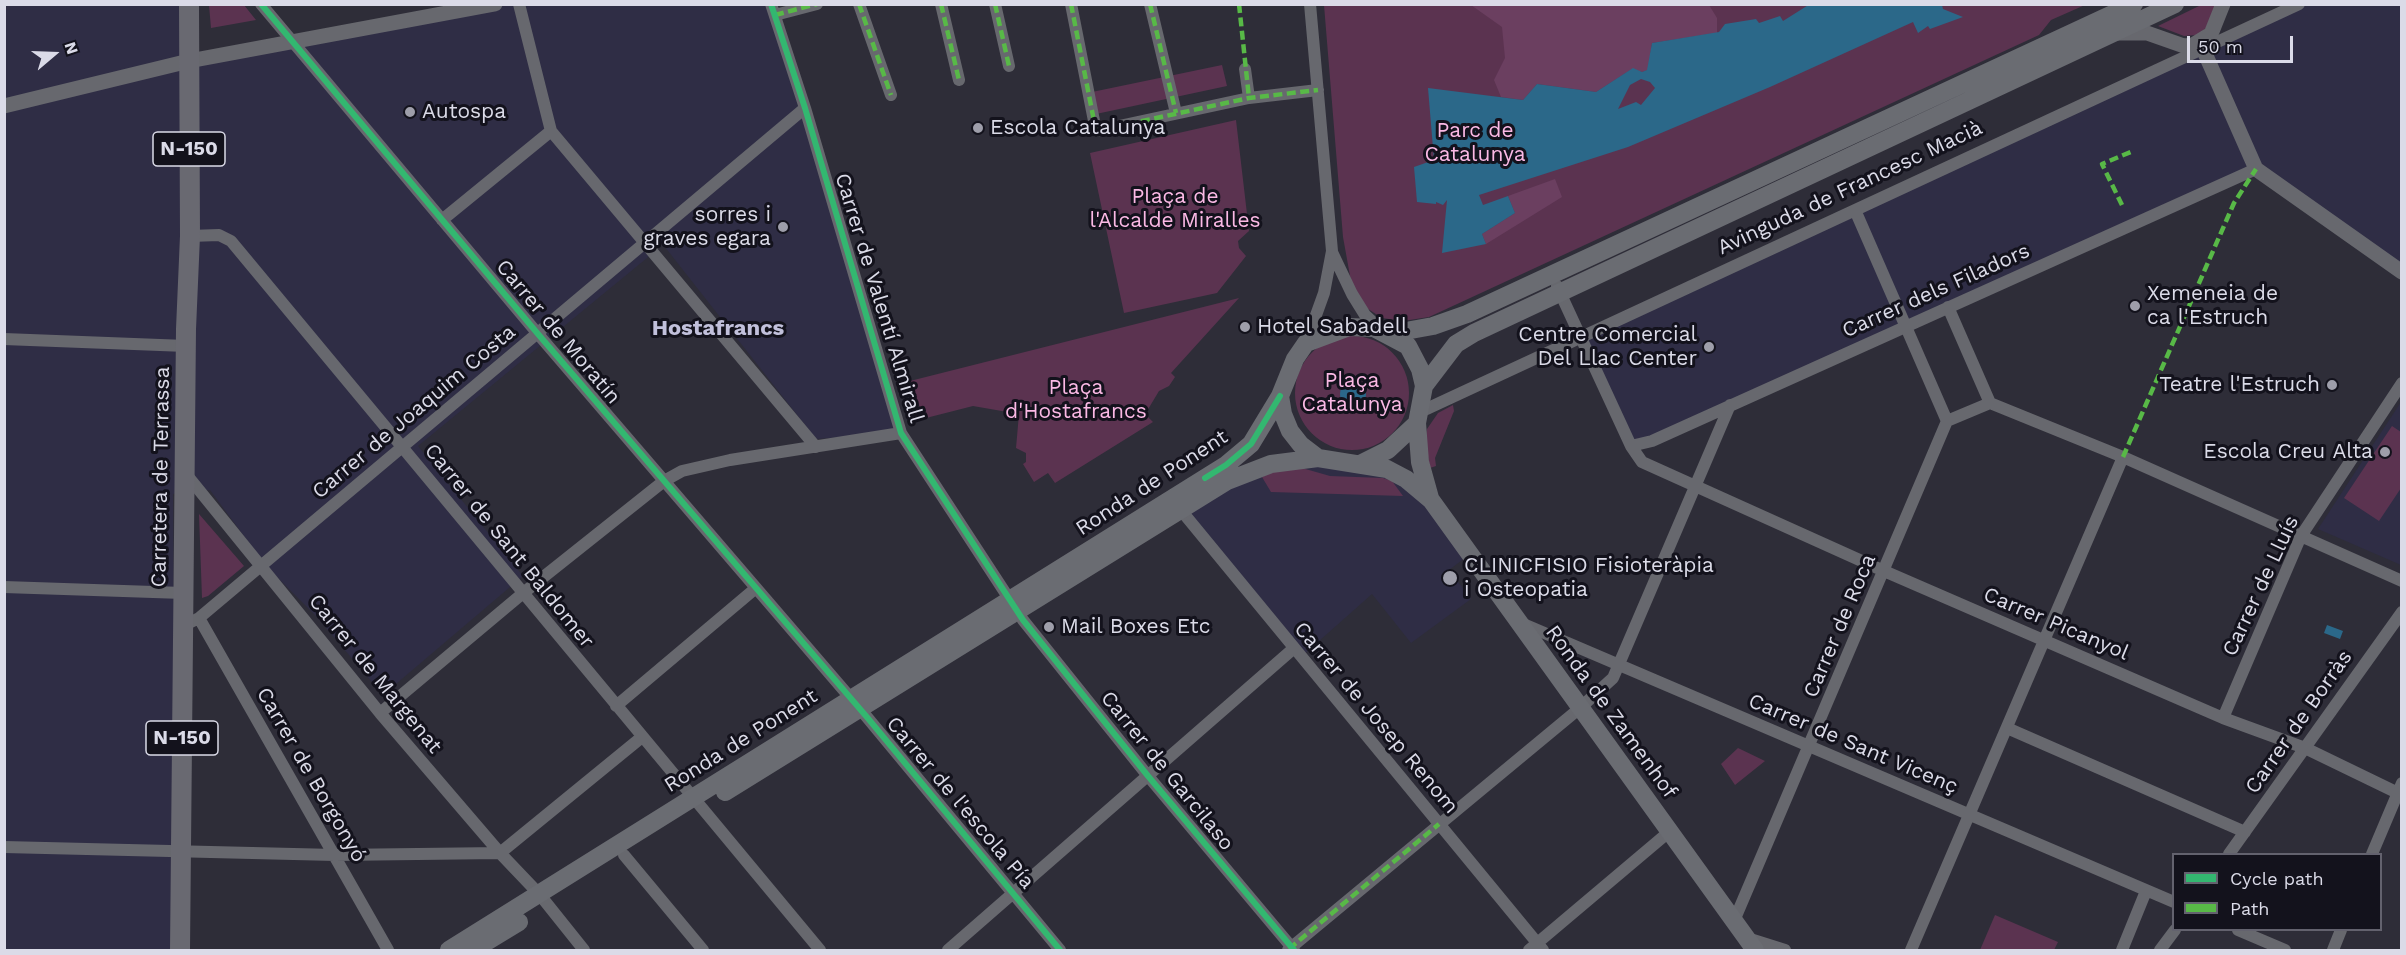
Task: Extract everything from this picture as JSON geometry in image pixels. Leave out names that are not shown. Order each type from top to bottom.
[{"type":"main road","name":"Carretera de Terrassa","points":[[180,951],[181,850],[191,622],[183,593],[186,346],[190,236],[189,4]]},
{"type":"main road","name":"Avinguda de Francesc Macià","points":[[1386,333],[1446,322],[2127,16],[2175,4]]},
{"type":"main road","name":"Avinguda de Francesc Macià","points":[[1424,386],[1456,344],[1465,338],[2127,16]]},
{"type":"main road","points":[[1349,327],[1366,327],[1386,333],[1408,346],[1415,356],[1424,386],[1419,418],[1388,450],[1360,464],[1318,458],[1301,445],[1290,431],[1283,414],[1280,396],[1295,359],[1306,342],[1349,327]]},
{"type":"main road","name":"Ronda de Ponent","points":[[473,951],[543,900],[1012,606],[1238,457],[1251,444],[1280,396]]},
{"type":"main road","name":"Ronda de Zamenhof","points":[[1419,418],[1420,462],[1431,500]]},
{"type":"main road","name":"Ronda de Ponent","points":[[1012,606],[1227,481],[1257,468],[1318,458]]},
{"type":"main road","name":"Ronda de Zamenhof","points":[[1360,464],[1387,469],[1406,479],[1431,500],[1751,944]]},
{"type":"main road","name":"Ronda de Ponent","points":[[449,951],[624,855],[696,803]]},
{"type":"street","name":"Carrer de Moratín","points":[[261,4],[538,334],[833,678]]},
{"type":"street","points":[[4,106],[189,62],[495,4]]},
{"type":"street","points":[[519,4],[549,127],[816,447]]},
{"type":"street","points":[[773,10],[817,4]]},
{"type":"street","points":[[859,4],[891,95]]},
{"type":"street","points":[[941,4],[959,80]]},
{"type":"street","points":[[995,4],[1009,66]]},
{"type":"street","points":[[1071,4],[1095,131],[1249,98],[1318,90]]},
{"type":"street","points":[[1150,4],[1176,113]]},
{"type":"street","points":[[1306,342],[1324,293],[1332,251],[1310,4]]},
{"type":"street","name":"Avinguda de Francesc Macià","points":[[2201,46],[2211,34],[2223,4]]},
{"type":"street","name":"Avinguda de Francesc Macià","points":[[1419,418],[1581,337],[2201,46],[2300,4]]},
{"type":"street","name":"Carrer de Valentí Almirall","points":[[773,10],[805,108],[901,433],[1012,606]]},
{"type":"street","name":"Avinguda de Francesc Macià","points":[[2127,16],[2184,46],[2201,46]]},
{"type":"street","points":[[2201,46],[2256,169],[2402,272]]},
{"type":"street","points":[[1245,69],[1249,98]]},
{"type":"street","name":"Carrer de Joaquim Costa","points":[[191,622],[538,334],[805,108]]},
{"type":"street","points":[[442,220],[549,127]]},
{"type":"street","name":"Carrer dels Filadors","points":[[1631,446],[1652,441],[2256,169]]},
{"type":"street","points":[[1855,210],[1947,421],[1990,403]]},
{"type":"street","name":"Carrer de Sant Baldomer","points":[[190,236],[219,235],[231,241],[820,951]]},
{"type":"street","points":[[1332,251],[1352,294],[1365,315],[1386,333]]},
{"type":"street","points":[[1552,275],[1631,446]]},
{"type":"street","points":[[1948,307],[1990,403],[2123,457],[2402,581]]},
{"type":"street","points":[[4,339],[186,346]]},
{"type":"street","name":"Carrer de Lluís","points":[[2223,718],[2301,536],[2402,383]]},
{"type":"street","points":[[1291,950],[1613,678],[1730,405]]},
{"type":"street","name":"Carrer de Roca","points":[[1734,921],[1947,421]]},
{"type":"street","points":[[380,713],[522,594],[664,481],[682,471],[730,460],[901,433]]},
{"type":"street","name":"Carrer Picanyol","points":[[1631,446],[1642,462],[1884,572],[2223,718],[2305,748],[2400,790]]},
{"type":"street","points":[[1911,951],[2123,457]]},
{"type":"street","name":"Carrer de Margenat","points":[[186,474],[380,713],[543,900],[584,951]]},
{"type":"street","name":"Carrer de Josep Renom","points":[[1180,509],[1439,824],[1536,948]]},
{"type":"street","points":[[4,587],[183,593]]},
{"type":"street","points":[[616,706],[756,588]]},
{"type":"street","name":"Carrer de Garcilaso","points":[[1012,606],[1291,950]]},
{"type":"street","name":"Carrer de Borràs","points":[[2230,853],[2402,612]]},
{"type":"street","name":"Carrer de Sant Vicenç","points":[[1517,621],[1809,748],[2172,901]]},
{"type":"street","name":"Carrer de Borgonyó","points":[[191,622],[335,855],[388,951]]},
{"type":"street","points":[[948,951],[1293,649]]},
{"type":"street","name":"Carrer de l'escola Pía","points":[[833,678],[1060,951]]},
{"type":"street","points":[[2007,728],[2245,832]]},
{"type":"street","points":[[4,848],[335,855],[500,853],[642,737]]},
{"type":"street","points":[[2373,853],[2400,790]]},
{"type":"street","points":[[1536,948],[1670,831]]},
{"type":"street","points":[[624,855],[703,951]]},
{"type":"street","points":[[2122,951],[2146,891]]},
{"type":"street","points":[[2160,951],[2174,931]]},
{"type":"street","points":[[2240,931],[2285,951]]},
{"type":"street","points":[[2333,951],[2341,931]]},
{"type":"street","points":[[1751,944],[1785,951]]},
{"type":"shaded area","points":[[5,5],[188,5],[189,61],[507,5],[769,5],[901,433],[816,439],[661,242],[647,258],[418,446],[523,576],[383,695],[316,616],[266,566],[210,490],[173,494],[176,950],[5,950]]},
{"type":"shaded area","points":[[1471,5],[1709,5],[1717,18],[1717,33],[1652,43],[1648,70],[1642,72],[1632,69],[1596,92],[1537,84],[1523,100],[1501,97],[1494,80],[1505,58],[1502,27]]},
{"type":"shaded area","points":[[2299,5],[2401,5],[2401,272],[2256,169],[1635,450],[1582,337]]},
{"type":"shaded area","points":[[1555,179],[1562,197],[1486,244],[1482,234],[1515,213],[1508,196]]},
{"type":"shaded area","name":"Escola Creu Alta","points":[[2401,402],[2401,565],[2318,529]]},
{"type":"shaded area","points":[[1291,461],[1406,479],[1470,554],[1449,570],[1471,599],[1411,643],[1372,594],[1301,657],[1180,509]]},
{"type":"green space","points":[[209,5],[244,5],[256,20],[211,28]]},
{"type":"green space","name":"Parc de Catalunya","points":[[1324,5],[2085,5],[2051,20],[2039,35],[1429,317],[1403,321],[1382,318],[1365,307],[1352,287],[1343,237]]},
{"type":"green space","points":[[2201,5],[2216,5],[2206,28],[2197,35],[2184,36],[2158,26]]},
{"type":"green space","points":[[1222,65],[1227,86],[1096,114],[1092,92]]},
{"type":"green space","name":"Plaça de l'Alcalde Miralles","points":[[1236,120],[1249,231],[1238,241],[1239,248],[1246,256],[1217,293],[1124,313],[1090,153]]},
{"type":"green space","name":"Plaça d'Hostafrancs","points":[[1239,298],[1171,373],[1175,377],[1169,386],[1159,391],[1147,411],[1147,416],[1153,422],[1055,483],[1048,473],[1034,482],[1023,464],[1026,462],[1026,453],[1016,448],[1019,414],[973,406],[926,418],[906,382]]},
{"type":"green space","name":"Plaça Catalunya","points":[[1352,336],[1374,340],[1384,345],[1400,361],[1405,371],[1409,393],[1405,415],[1400,425],[1384,441],[1374,446],[1352,450],[1330,446],[1320,441],[1304,425],[1299,415],[1295,393],[1299,371],[1304,361],[1320,345],[1330,340]]},
{"type":"green space","points":[[1453,405],[1454,411],[1435,458],[1436,466],[1430,468],[1425,439],[1427,429],[1438,413]]},
{"type":"green space","points":[[2392,426],[2401,432],[2401,488],[2379,521],[2344,498]]},
{"type":"green space","points":[[1302,468],[1330,476],[1383,478],[1392,481],[1403,496],[1271,492],[1262,477],[1275,471]]},
{"type":"green space","points":[[199,514],[244,566],[208,596],[202,598]]},
{"type":"green space","points":[[1738,748],[1765,761],[1735,785],[1721,764]]},
{"type":"green space","points":[[1995,915],[2058,942],[2054,950],[1980,950]]},
{"type":"water","points":[[1810,4],[1942,5],[1943,9],[1963,17],[1930,29],[1928,26],[1918,33],[1913,22],[1770,87],[1628,147],[1479,195],[1483,205],[1508,196],[1515,213],[1482,234],[1486,244],[1442,253],[1447,200],[1443,205],[1436,202],[1436,204],[1417,202],[1414,167],[1434,160],[1428,88],[1523,100],[1537,84],[1596,92],[1633,68],[1642,72],[1647,70],[1652,43],[1719,32],[1725,24],[1756,19],[1759,23],[1780,16],[1783,21]],"holes":[[[1641,79],[1650,82],[1655,88],[1641,105],[1636,102],[1618,109],[1630,85]]]},
{"type":"water","points":[[1353,381],[1362,385],[1366,394],[1362,403],[1353,407],[1344,403],[1340,394],[1344,385]]},
{"type":"water","points":[[2327,625],[2343,631],[2340,639],[2324,633]]},
{"type":"marked path","points":[[775,15],[817,4]]},
{"type":"marked path","points":[[859,4],[891,95]]},
{"type":"marked path","points":[[941,4],[959,80]]},
{"type":"marked path","points":[[995,4],[1009,66]]},
{"type":"marked path","points":[[1071,4],[1096,131],[1249,98],[1318,90]]},
{"type":"marked path","points":[[1150,4],[1176,113]]},
{"type":"marked path","points":[[1239,4],[1249,98]]},
{"type":"marked path","points":[[2122,205],[2102,164],[2133,151]]},
{"type":"marked path","points":[[2123,457],[2234,203],[2256,169]]},
{"type":"marked path","points":[[1289,949],[1439,824]]},
{"type":"cycle path","points":[[261,4],[538,334],[866,716],[1060,950]]},
{"type":"cycle path","points":[[771,4],[805,108],[901,433],[1023,620],[1148,776],[1294,950]]},
{"type":"cycle path","points":[[1205,478],[1226,465],[1251,444],[1280,396]]},
{"type":"place","name":"Autospa","points":[[410,112]]},
{"type":"place","name":"Escola Catalunya","points":[[978,128]]},
{"type":"place","name":"sorres i graves egara","points":[[783,227]]},
{"type":"place","name":"Xemeneia de ca l'Estruch","points":[[2135,306]]},
{"type":"place","name":"Hotel Sabadell","points":[[1245,327]]},
{"type":"place","name":"Centre Comercial Del Llac Center","points":[[1709,347]]},
{"type":"place","name":"Teatre l'Estruch","points":[[2332,385]]},
{"type":"place","name":"Escola Creu Alta","points":[[2385,452]]},
{"type":"place","name":"CLINICFISIO Fisioteràpia i Osteopatia","points":[[1450,578]]},
{"type":"place","name":"Mail Boxes Etc","points":[[1049,627]]},
{"type":"district","name":"Hostafrancs","points":[[718,329]]}]
